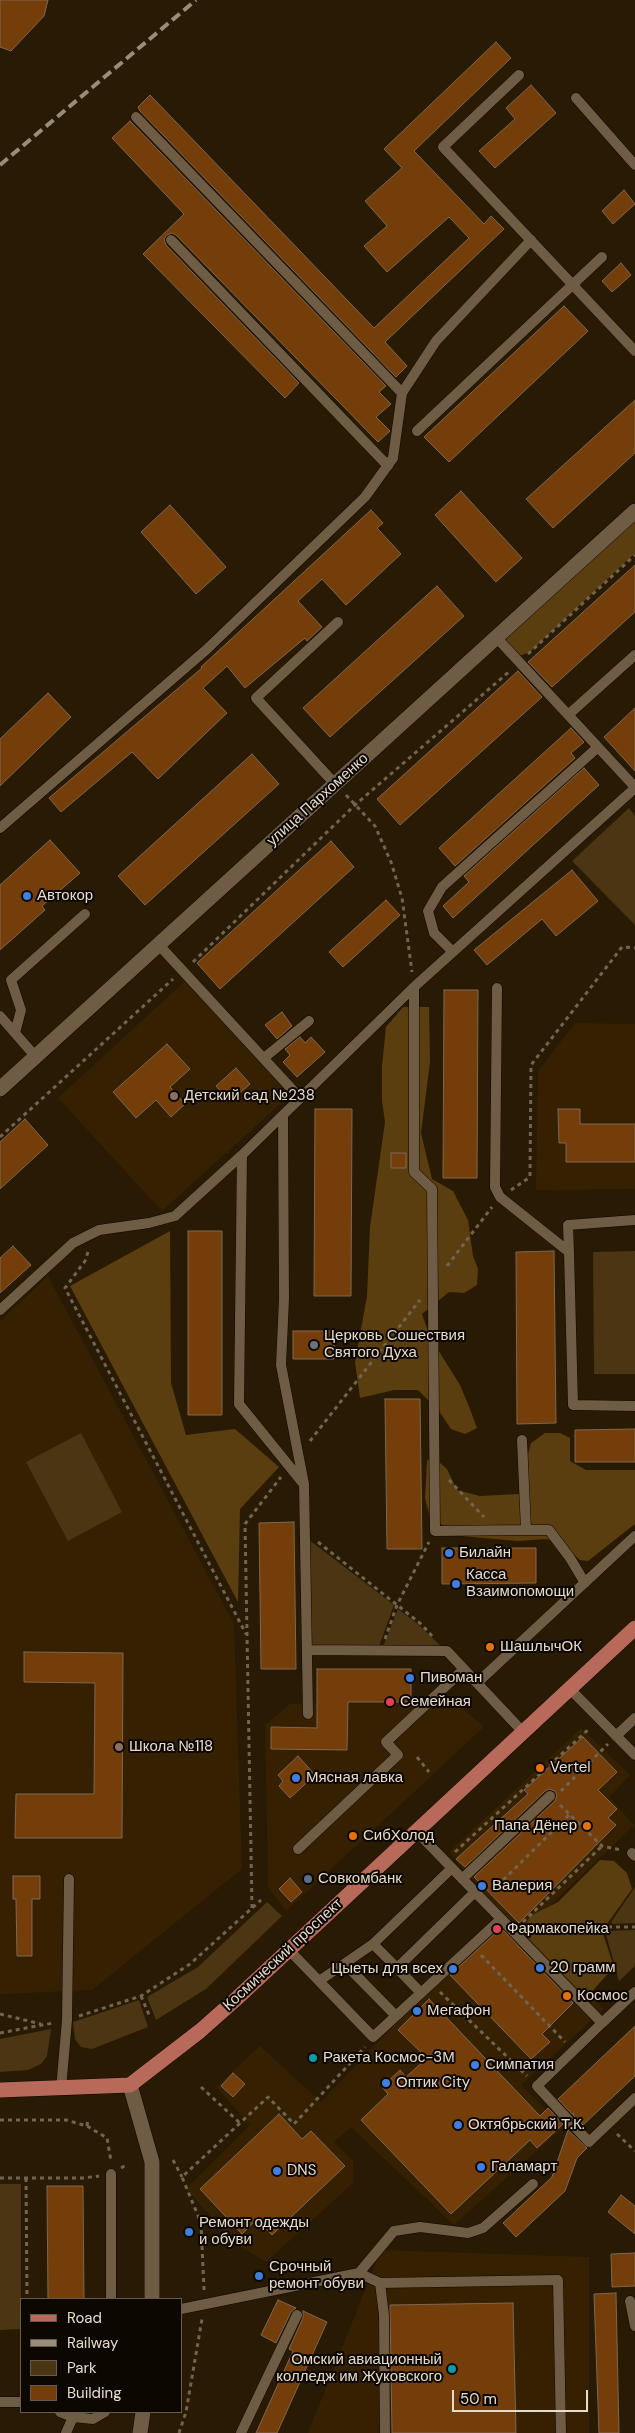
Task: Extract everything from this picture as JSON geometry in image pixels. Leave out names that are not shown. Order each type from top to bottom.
[{"type":"main road","name":"Космический проспект","points":[[130,2085],[200,2031],[635,1628]]},
{"type":"main road","points":[[0,2090],[130,2085]]},
{"type":"street","name":"улица Пархоменко","points":[[0,1089],[635,511]]},
{"type":"street","points":[[130,2085],[152,2162],[152,2298]]},
{"type":"street","points":[[140,2433],[143,2413]]},
{"type":"lane","points":[[519,75],[442,146],[635,351]]},
{"type":"lane","points":[[576,98],[635,164]]},
{"type":"lane","points":[[136,116],[402,393]]},
{"type":"lane","points":[[172,240],[388,466]]},
{"type":"lane","points":[[0,828],[206,650],[365,497],[393,458],[402,393],[436,341],[531,240]]},
{"type":"lane","points":[[418,431],[602,257]]},
{"type":"lane","points":[[335,784],[256,698],[338,622]]},
{"type":"lane","points":[[0,1310],[74,1243],[96,1231],[149,1224],[175,1216],[242,1155],[414,987],[635,787],[496,637]]},
{"type":"lane","points":[[568,715],[635,654]]},
{"type":"lane","points":[[453,952],[434,933],[428,911],[442,887],[598,747]]},
{"type":"lane","points":[[15,1033],[21,1010],[11,980],[85,914]]},
{"type":"lane","points":[[158,944],[300,1098]]},
{"type":"lane","points":[[414,987],[414,1172],[432,1189],[435,1531],[549,1530],[570,1558],[585,1583]]},
{"type":"lane","points":[[497,988],[495,1186],[500,1197],[569,1252]]},
{"type":"lane","points":[[0,1016],[35,1056]]},
{"type":"lane","points":[[264,1058],[309,1021]]},
{"type":"lane","points":[[283,1115],[284,1298],[281,1365],[304,1484],[308,1714]]},
{"type":"lane","points":[[242,1155],[239,1404],[304,1484]]},
{"type":"lane","points":[[635,1220],[568,1225],[573,1405],[635,1406]]},
{"type":"lane","points":[[522,1440],[526,1530]]},
{"type":"lane","points":[[477,1683],[635,1536]]},
{"type":"lane","points":[[308,1650],[447,1651],[523,1732]]},
{"type":"lane","points":[[298,1849],[398,1755],[386,1742],[464,1670]]},
{"type":"lane","points":[[570,1688],[635,1755]]},
{"type":"lane","points":[[616,1736],[635,1718]]},
{"type":"lane","points":[[462,1879],[550,1796]]},
{"type":"lane","points":[[416,1831],[602,2023]]},
{"type":"lane","points":[[319,1982],[346,1965],[373,1944],[448,1864]]},
{"type":"lane","points":[[61,2089],[67,2020],[70,1880]]},
{"type":"lane","points":[[397,1968],[475,1892]]},
{"type":"lane","points":[[289,1950],[373,2037],[501,1918]]},
{"type":"lane","points":[[373,1944],[421,1993]]},
{"type":"lane","points":[[346,1965],[396,2016]]},
{"type":"lane","points":[[635,1992],[537,2086],[589,2142],[635,2098]]},
{"type":"lane","points":[[111,2174],[112,2298]]},
{"type":"lane","points":[[359,2273],[394,2230],[420,2227],[468,2233],[483,2228],[533,2184]]},
{"type":"lane","points":[[182,2309],[359,2273],[380,2284],[558,2280],[561,2433]]},
{"type":"lane","points":[[380,2284],[384,2315],[385,2433]]},
{"type":"lane","points":[[630,2301],[635,2326]]},
{"type":"lane","points":[[241,2433],[297,2315]]},
{"type":"lane","points":[[0,2402],[20,2402]]},
{"type":"lane","points":[[63,2413],[73,2417],[93,2419],[103,2413]]},
{"type":"lane","points":[[66,2433],[73,2417]]},
{"type":"path","points":[[0,1137],[183,971],[355,805],[520,662],[635,555]]},
{"type":"path","points":[[335,784],[375,826],[391,862],[402,898],[414,987]]},
{"type":"path","points":[[298,1456],[500,1197],[530,1177],[531,1065],[622,947],[635,948]]},
{"type":"path","points":[[96,1231],[85,1261],[65,1288],[248,1636]]},
{"type":"path","points":[[434,1465],[497,1530]]},
{"type":"path","points":[[252,1908],[245,1524],[290,1467]]},
{"type":"path","points":[[380,1651],[397,1605],[435,1531]]},
{"type":"path","points":[[305,1532],[421,1624],[447,1651]]},
{"type":"path","points":[[448,1864],[600,1719]]},
{"type":"path","points":[[550,1796],[558,1794],[616,1736]]},
{"type":"path","points":[[417,1757],[429,1772]]},
{"type":"path","points":[[550,1796],[602,1846],[634,1855]]},
{"type":"path","points":[[483,1900],[570,1814]]},
{"type":"path","points":[[602,1846],[519,1927],[635,1927]]},
{"type":"path","points":[[0,2033],[67,2020],[141,1996],[190,1964],[261,1900]]},
{"type":"path","points":[[471,1946],[573,2051]]},
{"type":"path","points":[[431,1983],[537,2086]]},
{"type":"path","points":[[141,1996],[150,2018]]},
{"type":"path","points":[[0,2014],[44,2024]]},
{"type":"path","points":[[182,2177],[268,2097],[294,2124],[373,2037]]},
{"type":"path","points":[[201,2087],[241,2124]]},
{"type":"path","points":[[87,2126],[88,2118]]},
{"type":"path","points":[[0,2120],[66,2120],[87,2126],[106,2138],[111,2156],[111,2174],[83,2178],[0,2178]]},
{"type":"path","points":[[607,2125],[635,2151]]},
{"type":"path","points":[[173,2160],[201,2223],[204,2304],[186,2412],[179,2433]]},
{"type":"path","points":[[26,2178],[27,2298]]},
{"type":"shaded area","points":[[635,522],[635,553],[530,652],[519,656],[506,640],[509,629],[629,524]]},
{"type":"shaded area","name":"Детский сад №238","points":[[185,981],[290,1095],[162,1211],[58,1098]]},
{"type":"shaded area","points":[[403,1007],[429,1007],[430,1062],[421,1133],[432,1179],[453,1191],[468,1220],[473,1256],[478,1269],[477,1285],[464,1293],[449,1292],[422,1314],[430,1337],[460,1385],[477,1428],[465,1434],[451,1429],[439,1411],[418,1390],[394,1390],[360,1398],[355,1362],[367,1296],[370,1227],[385,1122],[382,1101],[382,1066],[386,1027]]},
{"type":"shaded area","points":[[575,1023],[635,1024],[635,1189],[536,1190],[538,1071]]},
{"type":"shaded area","points":[[170,1231],[171,1383],[186,1435],[235,1429],[279,1467],[240,1509],[238,1602],[70,1286]]},
{"type":"shaded area","name":"Школа №118","points":[[48,1276],[234,1624],[242,1869],[92,1990],[0,1994],[0,1321]]},
{"type":"shaded area","points":[[545,1433],[560,1433],[570,1438],[570,1461],[586,1470],[635,1470],[635,1524],[588,1561],[580,1560],[566,1548],[547,1539],[517,1541],[461,1536],[430,1518],[425,1498],[427,1461],[432,1456],[447,1469],[457,1490],[480,1496],[519,1494],[527,1481],[526,1462],[531,1443]]},
{"type":"shaded area","points":[[455,1702],[484,1727],[286,1911],[268,1887],[265,1725],[290,1704]]},
{"type":"shaded area","points":[[581,1728],[630,1775],[609,1797],[634,1825],[522,1933],[604,2009],[521,2085],[563,2127],[454,2225],[351,2127],[334,2142],[353,2161],[354,2182],[266,2262],[235,2243],[186,2189],[250,2125],[216,2087],[260,2046],[321,2102],[394,2025],[442,1980],[503,1916],[449,1852]]},
{"type":"shaded area","points":[[600,1860],[614,1861],[627,1873],[632,1889],[602,1931],[614,1967],[586,1998],[528,1938],[524,1929],[530,1916],[558,1902]]},
{"type":"shaded area","points":[[381,2250],[589,2257],[589,2433],[308,2433]]},
{"type":"green space","points":[[629,808],[635,816],[635,925],[572,861]]},
{"type":"green space","points":[[635,1251],[635,1374],[594,1374],[593,1252]]},
{"type":"green space","points":[[81,1433],[122,1512],[68,1541],[26,1462]]},
{"type":"green space","points":[[308,1539],[394,1605],[378,1649],[311,1646]]},
{"type":"green space","points":[[398,1609],[419,1625],[445,1650],[382,1649]]},
{"type":"green space","points":[[635,1887],[635,1923],[613,1924],[611,1922]]},
{"type":"green space","points":[[267,1902],[282,1916],[206,1989],[156,2020],[147,1997],[198,1967]]},
{"type":"green space","points":[[635,1930],[635,1966],[619,1981],[605,1931]]},
{"type":"green space","points":[[139,2000],[148,2027],[92,2049],[81,2047],[75,2039],[73,2022]]},
{"type":"green space","points":[[51,2029],[47,2056],[41,2064],[28,2070],[0,2072],[0,2039]]},
{"type":"green space","points":[[0,2184],[21,2184],[20,2329],[0,2330]]},
{"type":"building","points":[[0,0],[48,0],[44,16],[11,51],[0,47]]},
{"type":"building","points":[[496,42],[511,58],[414,151],[484,224],[491,216],[504,229],[385,342],[407,366],[396,377],[138,107],[150,95],[374,328],[469,238],[449,217],[387,272],[364,246],[387,226],[365,201],[402,168],[384,149]]},
{"type":"building","points":[[531,85],[556,113],[495,168],[479,151],[515,119],[506,108]]},
{"type":"building","points":[[130,121],[386,386],[379,392],[391,404],[376,417],[390,431],[378,442],[176,235],[172,233],[167,235],[164,239],[166,245],[299,383],[285,398],[143,254],[184,214],[112,138]]},
{"type":"building","points":[[624,190],[635,204],[613,224],[602,211]]},
{"type":"building","points":[[621,263],[631,275],[612,292],[602,281]]},
{"type":"building","points":[[564,306],[588,331],[449,462],[424,437]]},
{"type":"building","points":[[635,400],[635,453],[553,528],[526,499]]},
{"type":"building","points":[[461,491],[522,558],[496,582],[435,515]]},
{"type":"building","points":[[170,505],[226,567],[196,594],[141,532]]},
{"type":"building","points":[[371,510],[383,523],[377,528],[401,554],[346,605],[322,579],[298,601],[322,627],[307,641],[305,638],[245,688],[227,666],[203,688],[227,713],[158,779],[132,752],[61,812],[49,798],[202,668]]},
{"type":"building","points":[[635,565],[635,612],[552,687],[528,662]]},
{"type":"building","points":[[437,586],[464,616],[330,737],[303,708]]},
{"type":"building","points":[[518,671],[542,697],[400,825],[377,799]]},
{"type":"building","points":[[48,693],[71,717],[0,786],[0,739]]},
{"type":"building","points":[[635,708],[635,771],[604,737]]},
{"type":"building","points":[[571,728],[584,742],[571,753],[575,758],[455,866],[439,848]]},
{"type":"building","points":[[252,754],[279,784],[145,905],[118,876]]},
{"type":"building","points":[[584,768],[599,785],[453,918],[443,906],[469,882],[464,876]]},
{"type":"building","name":"Автокор","points":[[50,840],[80,873],[42,906],[45,910],[0,950],[0,885]]},
{"type":"building","points":[[331,841],[354,867],[220,989],[197,963]]},
{"type":"building","points":[[572,870],[598,901],[556,936],[542,919],[487,965],[474,950]]},
{"type":"building","points":[[386,900],[400,915],[343,967],[329,952]]},
{"type":"building","points":[[444,990],[478,990],[477,1178],[443,1178]]},
{"type":"building","points":[[282,1012],[292,1026],[277,1039],[265,1025]]},
{"type":"building","points":[[300,1037],[305,1043],[311,1037],[325,1052],[297,1077],[283,1062],[290,1055],[285,1049]]},
{"type":"building","points":[[167,1044],[190,1069],[170,1087],[185,1104],[171,1117],[156,1100],[136,1118],[113,1092]]},
{"type":"building","points":[[236,1068],[250,1084],[230,1102],[216,1086]]},
{"type":"building","points":[[315,1109],[352,1109],[351,1296],[314,1296]]},
{"type":"building","points":[[558,1109],[580,1109],[580,1124],[635,1124],[635,1162],[566,1162],[566,1143],[559,1143]]},
{"type":"building","points":[[25,1119],[48,1145],[0,1189],[0,1142]]},
{"type":"building","points":[[391,1153],[406,1153],[406,1168],[391,1168]]},
{"type":"building","points":[[188,1231],[222,1231],[222,1415],[188,1415]]},
{"type":"building","points":[[13,1246],[31,1265],[0,1293],[0,1258]]},
{"type":"building","points":[[554,1251],[556,1423],[517,1424],[516,1252]]},
{"type":"building","name":"Церковь Сошествия Святого Духа","points":[[293,1331],[334,1331],[334,1359],[293,1359]]},
{"type":"building","points":[[385,1399],[420,1399],[422,1549],[387,1549]]},
{"type":"building","points":[[635,1429],[635,1462],[575,1462],[575,1430]]},
{"type":"building","points":[[294,1522],[296,1669],[261,1669],[259,1523]]},
{"type":"building","points":[[442,1548],[536,1548],[536,1583],[442,1584]]},
{"type":"building","points":[[24,1652],[123,1653],[122,1838],[15,1838],[16,1794],[94,1794],[95,1683],[24,1682]]},
{"type":"building","points":[[317,1669],[411,1669],[411,1702],[348,1702],[347,1750],[271,1749],[271,1727],[317,1728]]},
{"type":"building","points":[[583,1737],[617,1772],[598,1790],[617,1809],[608,1818],[616,1825],[519,1923],[474,1877],[555,1801],[557,1795],[555,1791],[549,1789],[545,1791],[465,1867],[456,1859],[528,1794],[524,1790]]},
{"type":"building","name":"Мясная лавка","points":[[298,1756],[315,1775],[290,1798],[279,1786],[283,1781],[278,1775]]},
{"type":"building","points":[[13,1876],[40,1876],[40,1899],[32,1899],[32,1956],[17,1956],[16,1899],[13,1899]]},
{"type":"building","points":[[290,1878],[302,1892],[291,1902],[279,1889]]},
{"type":"building","points":[[501,1928],[573,2003],[542,2034],[550,2042],[531,2059],[450,1975]]},
{"type":"building","name":"Октябрьский Т.К.","points":[[429,1999],[540,2116],[548,2108],[563,2124],[537,2148],[530,2140],[451,2214],[361,2120],[388,2094],[382,2087],[400,2070],[406,2077],[427,2058],[398,2030]]},
{"type":"building","points":[[635,2026],[635,2076],[583,2125],[573,2115],[574,2113],[572,2114],[558,2099]]},
{"type":"building","points":[[233,2073],[245,2084],[233,2097],[221,2086]]},
{"type":"building","points":[[279,2114],[302,2139],[311,2131],[345,2166],[272,2235],[257,2219],[242,2234],[200,2189]]},
{"type":"building","points":[[568,2130],[587,2148],[577,2158],[565,2191],[516,2237],[503,2223],[552,2177]]},
{"type":"building","points":[[47,2186],[83,2186],[84,2298],[48,2298]]},
{"type":"building","points":[[621,2195],[635,2206],[635,2234],[608,2212]]},
{"type":"building","points":[[635,2253],[635,2286],[612,2287],[611,2254]]},
{"type":"building","points":[[616,2293],[619,2433],[599,2433],[594,2294]]},
{"type":"building","points":[[278,2300],[296,2308],[291,2312],[276,2343],[261,2335]]},
{"type":"building","name":"Омский авиационный колледж им Жуковского","points":[[513,2303],[516,2433],[392,2433],[390,2305]]},
{"type":"building","points":[[303,2311],[327,2322],[277,2433],[256,2433],[293,2351],[289,2349],[303,2318]]},
{"type":"railway","points":[[0,165],[196,0]]},
{"type":"place","name":"Автокор","points":[[27,896]]},
{"type":"place","name":"Детский сад №238","points":[[174,1096]]},
{"type":"place","name":"Церковь Сошествия Святого Духа","points":[[314,1345]]},
{"type":"place","name":"Билайн","points":[[449,1553]]},
{"type":"place","name":"Касса Взаимопомощи","points":[[456,1584]]},
{"type":"place","name":"ШашлычОК","points":[[490,1647]]},
{"type":"place","name":"Пивоман","points":[[410,1678]]},
{"type":"place","name":"Семейная","points":[[390,1702]]},
{"type":"place","name":"Школа №118","points":[[119,1747]]},
{"type":"place","name":"Vertel","points":[[540,1768]]},
{"type":"place","name":"Мясная лавка","points":[[296,1778]]},
{"type":"place","name":"Папа Дёнер","points":[[587,1826]]},
{"type":"place","name":"СибХолод","points":[[353,1836]]},
{"type":"place","name":"Совкомбанк","points":[[308,1879]]},
{"type":"place","name":"Валерия","points":[[482,1886]]},
{"type":"place","name":"Фармакопейка","points":[[497,1929]]},
{"type":"place","name":"20 грамм","points":[[540,1968]]},
{"type":"place","name":"Цыеты для всех","points":[[453,1969]]},
{"type":"place","name":"Космос","points":[[567,1996]]},
{"type":"place","name":"Мегафон","points":[[417,2011]]},
{"type":"place","name":"Ракета Космос-3М","points":[[313,2058]]},
{"type":"place","name":"Симпатия","points":[[475,2065]]},
{"type":"place","name":"Оптик City","points":[[386,2083]]},
{"type":"place","name":"Октябрьский Т.К.","points":[[458,2125]]},
{"type":"place","name":"Галамарт","points":[[481,2167]]},
{"type":"place","name":"DNS","points":[[277,2171]]},
{"type":"place","name":"Ремонт одежды и обуви","points":[[189,2232]]},
{"type":"place","name":"Срочный ремонт обуви","points":[[259,2276]]},
{"type":"place","name":"Омский авиационный колледж им Жуковского","points":[[452,2369]]}]
